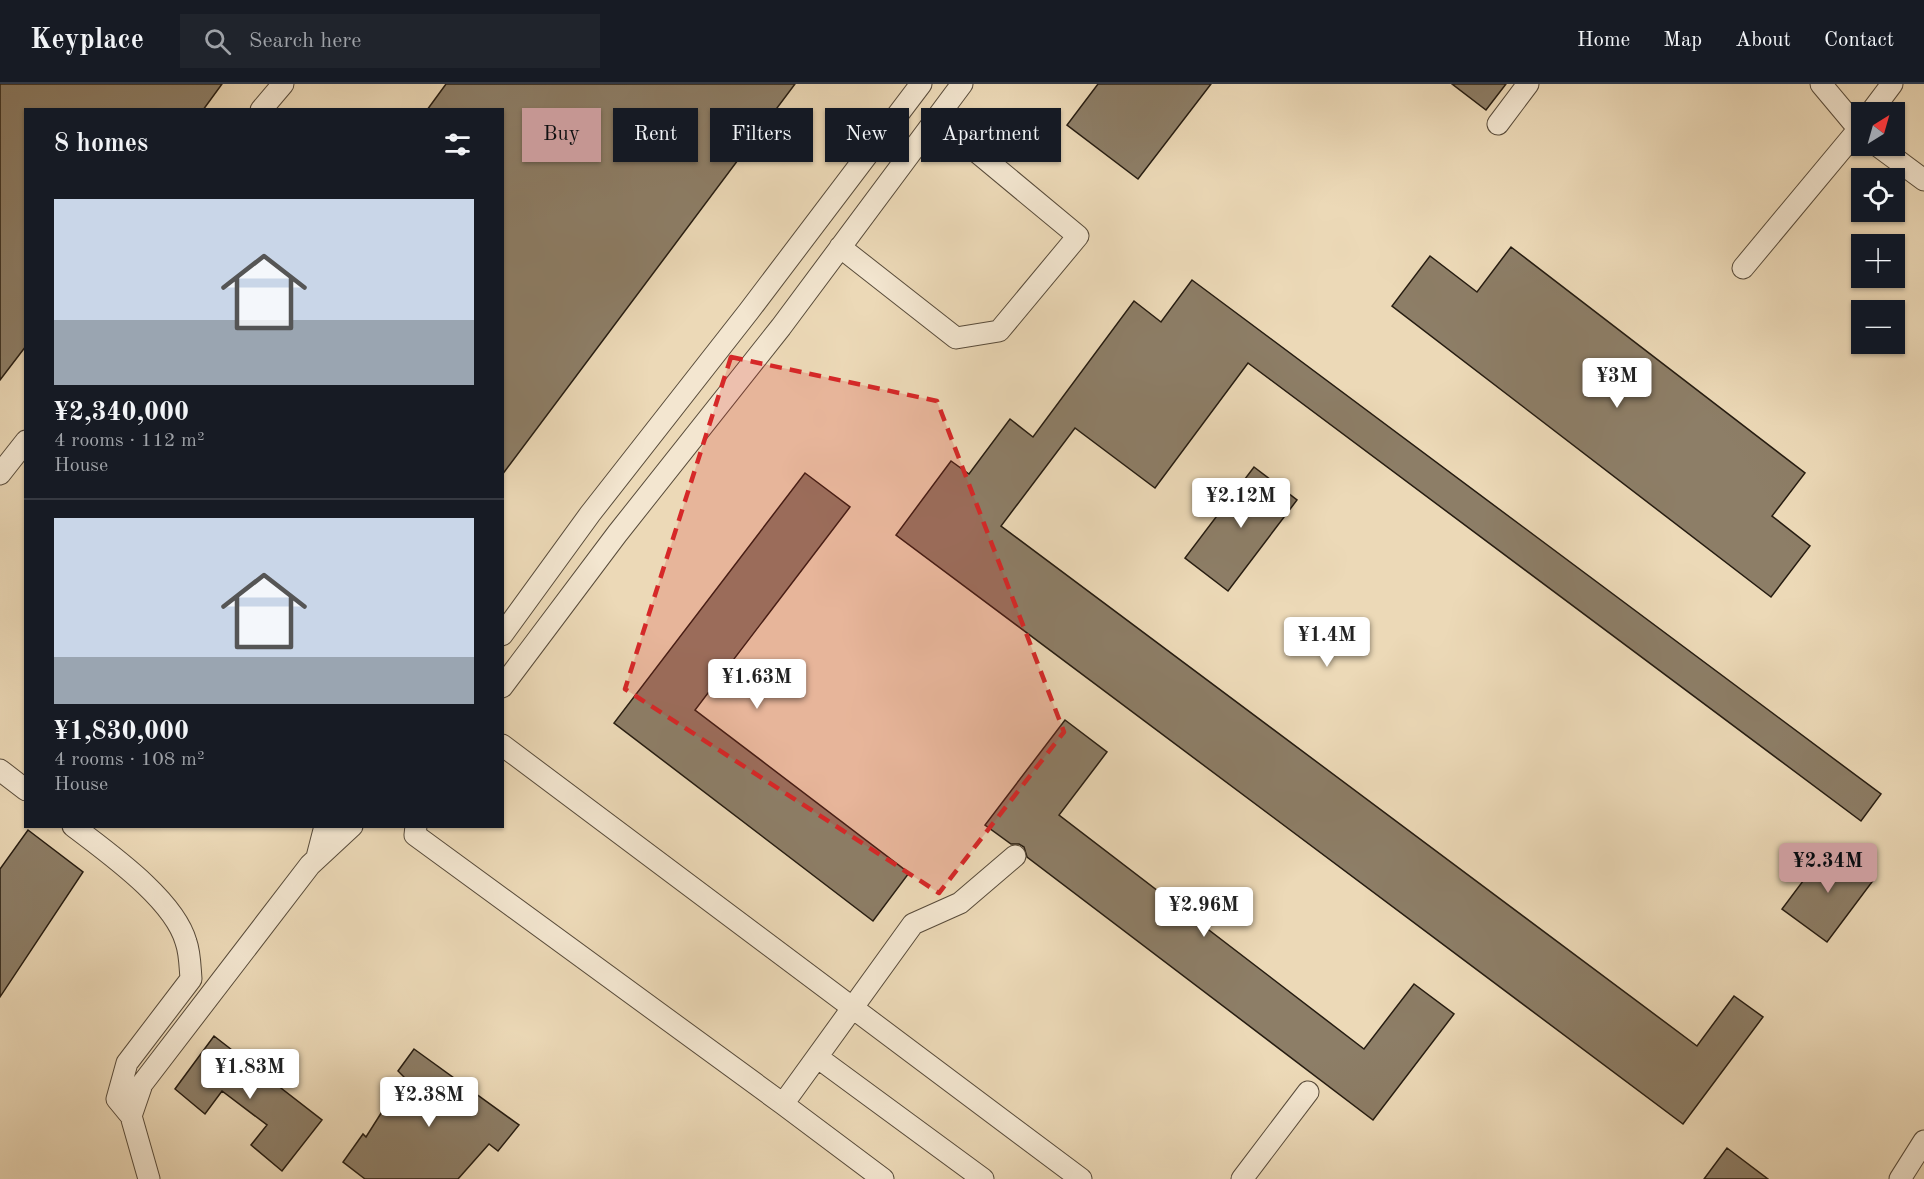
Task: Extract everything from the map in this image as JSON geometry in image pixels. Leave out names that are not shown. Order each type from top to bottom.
[{"type":"lane","points":[[263,108],[283,84]]},
{"type":"lane","points":[[504,632],[590,514],[749,311],[921,84]]},
{"type":"lane","points":[[945,108],[962,84]]},
{"type":"lane","points":[[1498,124],[1528,84]]},
{"type":"lane","points":[[1821,84],[1851,119]]},
{"type":"lane","points":[[1878,102],[1892,84]]},
{"type":"lane","points":[[504,684],[617,534],[775,334],[921,140]]},
{"type":"lane","points":[[1743,268],[1851,140]]},
{"type":"lane","points":[[1892,156],[1924,180]]},
{"type":"lane","points":[[840,247],[956,338],[999,331],[1078,236],[989,162]]},
{"type":"lane","points":[[749,311],[775,334]]},
{"type":"lane","points":[[0,474],[24,444]]},
{"type":"lane","points":[[504,747],[1081,1179]]},
{"type":"lane","points":[[0,770],[24,788]]},
{"type":"lane","points":[[76,828],[130,871],[169,910],[186,941],[191,979],[127,1064],[117,1098],[132,1116],[149,1179]]},
{"type":"lane","points":[[317,857],[324,828]]},
{"type":"lane","points":[[132,1116],[142,1084],[317,857],[350,828]]},
{"type":"lane","points":[[416,828],[415,835],[882,1179]]},
{"type":"lane","points":[[783,1104],[913,924],[960,903],[1015,856]]},
{"type":"lane","points":[[817,1057],[983,1179]]},
{"type":"lane","points":[[1242,1179],[1308,1092]]},
{"type":"lane","points":[[1900,1179],[1924,1141]]},
{"type":"highlighted area","points":[[731,357],[937,401],[1064,732],[939,893],[625,689]]},
{"type":"building","points":[[0,84],[222,84],[204,108],[24,108],[24,349],[0,380]]},
{"type":"building","points":[[446,84],[795,84],[777,108],[710,108],[710,162],[737,162],[504,472],[504,108],[428,108]]},
{"type":"building","points":[[1098,84],[1211,84],[1138,179],[1067,125]]},
{"type":"building","points":[[1452,84],[1506,84],[1486,110]]},
{"type":"building","points":[[1511,247],[1805,473],[1772,516],[1810,546],[1771,597],[1392,306],[1430,256],[1477,292]]},
{"type":"building","points":[[1192,280],[1881,794],[1861,821],[1248,363],[1155,488],[1075,428],[1001,526],[1697,1046],[1734,996],[1763,1017],[1683,1124],[896,535],[951,461],[969,474],[1010,419],[1033,437],[1134,301],[1161,322]]},
{"type":"building","points":[[1254,467],[1297,500],[1228,591],[1185,558]]},
{"type":"building","points":[[805,473],[850,507],[695,710],[909,873],[873,921],[614,723]]},
{"type":"building","points":[[1065,720],[1107,752],[1059,815],[1364,1049],[1414,984],[1454,1014],[1373,1120],[1027,857],[1024,847],[1011,844],[985,825]]},
{"type":"building","points":[[28,830],[83,872],[0,997],[0,869]]},
{"type":"building","points":[[1830,845],[1875,878],[1827,942],[1782,909]]},
{"type":"building","points":[[214,1036],[322,1120],[282,1171],[251,1145],[267,1125],[222,1091],[205,1114],[175,1089]]},
{"type":"building","points":[[414,1049],[519,1125],[498,1151],[489,1144],[458,1179],[365,1179],[343,1162],[363,1134],[366,1137],[404,1077],[398,1071]]},
{"type":"building","points":[[1727,1148],[1768,1179],[1704,1179]]}]
